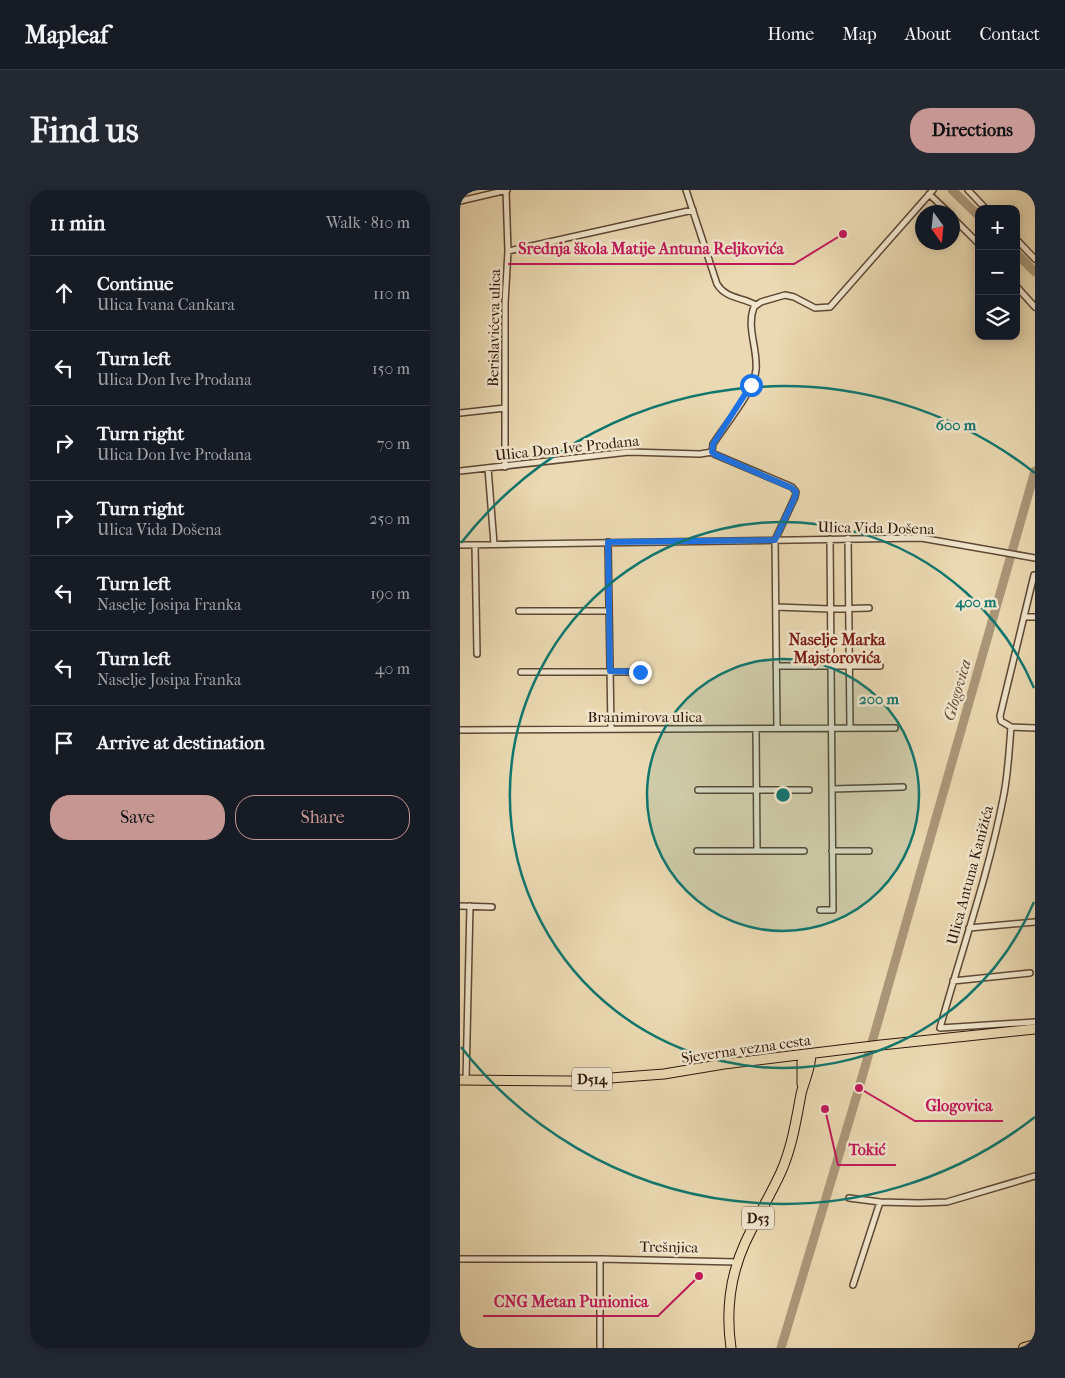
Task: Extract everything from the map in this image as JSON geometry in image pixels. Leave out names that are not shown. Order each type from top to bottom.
[{"type":"highway","points":[[1024,1348],[1035,1345]]},
{"type":"main road","name":"Sjeverna vezna cesta","points":[[463,1080],[607,1079],[664,1074],[1000,1028],[1035,1029]]},
{"type":"main road","name":"D53","points":[[802,1091],[802,1062],[809,1054]]},
{"type":"main road","name":"D53","points":[[731,1348],[728,1313],[737,1262],[784,1165],[794,1135],[802,1091],[808,1073],[809,1054]]},
{"type":"main road","points":[[778,1058],[792,1062],[802,1073]]},
{"type":"street","points":[[460,201],[506,190]]},
{"type":"street","name":"Berislavićeva ulica","points":[[505,467],[508,251],[506,190]]},
{"type":"street","points":[[686,190],[717,284],[725,294],[745,298],[756,305]]},
{"type":"street","points":[[968,190],[982,205]]},
{"type":"street","points":[[777,728],[775,540],[795,497],[794,490],[712,452],[713,444],[754,381],[756,365],[751,322],[753,310],[756,305],[785,295],[794,297],[816,308],[830,307],[932,192],[942,205]]},
{"type":"street","points":[[508,251],[693,210]]},
{"type":"street","points":[[960,225],[975,240]]},
{"type":"street","points":[[1020,244],[1035,258]]},
{"type":"street","points":[[1020,291],[1035,308]]},
{"type":"street","points":[[460,413],[505,408]]},
{"type":"street","name":"Ulica Don Ive Prodana","points":[[460,471],[629,452],[700,454],[712,452]]},
{"type":"street","name":"Ulica Don Ive Prodana","points":[[488,468],[494,544]]},
{"type":"street","points":[[848,538],[850,727]]},
{"type":"street","name":"Ulica Vida Došena","points":[[460,545],[921,538],[1035,558]]},
{"type":"street","points":[[820,910],[833,910],[830,539]]},
{"type":"street","points":[[608,542],[611,729]]},
{"type":"street","points":[[475,545],[477,654]]},
{"type":"street","points":[[1034,575],[1000,716],[1001,721],[1011,727],[1035,728]]},
{"type":"street","points":[[776,608],[830,610],[868,608]]},
{"type":"street","points":[[519,611],[609,610]]},
{"type":"street","points":[[1024,616],[1035,617]]},
{"type":"street","points":[[776,666],[880,666]]},
{"type":"street","points":[[520,672],[640,672]]},
{"type":"street","name":"Ulica Antuna Kanižića","points":[[1000,1028],[940,1028],[1003,800],[1008,769],[1011,727]]},
{"type":"street","name":"Branimirova ulica","points":[[460,730],[895,728]]},
{"type":"street","points":[[756,729],[757,851]]},
{"type":"street","points":[[832,789],[903,787]]},
{"type":"street","points":[[698,790],[808,790]]},
{"type":"street","points":[[697,851],[804,850]]},
{"type":"street","points":[[832,851],[868,851]]},
{"type":"street","points":[[460,906],[492,907]]},
{"type":"street","points":[[463,1080],[470,906]]},
{"type":"street","points":[[969,928],[1035,922]]},
{"type":"street","points":[[953,982],[1030,973]]},
{"type":"street","points":[[1000,1028],[1035,1022]]},
{"type":"street","points":[[849,1198],[919,1204],[947,1202],[1035,1176]]},
{"type":"street","points":[[853,1285],[880,1202]]},
{"type":"street","name":"Trešnjica","points":[[460,1259],[600,1259],[737,1262]]},
{"type":"street","points":[[600,1259],[600,1348]]},
{"type":"waterway","name":"Glogovica","points":[[952,190],[975,212]]},
{"type":"waterway","name":"Glogovica","points":[[1020,257],[1035,272]]},
{"type":"waterway","name":"Glogovica","points":[[781,1348],[859,1088],[1035,471]]},
{"type":"place","name":"Srednja škola Matije Antuna Reljkovića","points":[[843,234]]},
{"type":"place","name":"Glogovica","points":[[859,1088]]},
{"type":"place","name":"Tokić","points":[[825,1109]]},
{"type":"place","name":"CNG Metan Punionica","points":[[699,1276]]},
{"type":"district","name":"Naselje Marka Majstorovića","points":[[837,648]]},
{"type":"route","points":[[640,672],[610,671],[608,542],[775,540],[796,495],[792,488],[712,452],[713,444],[751,385]]}]
